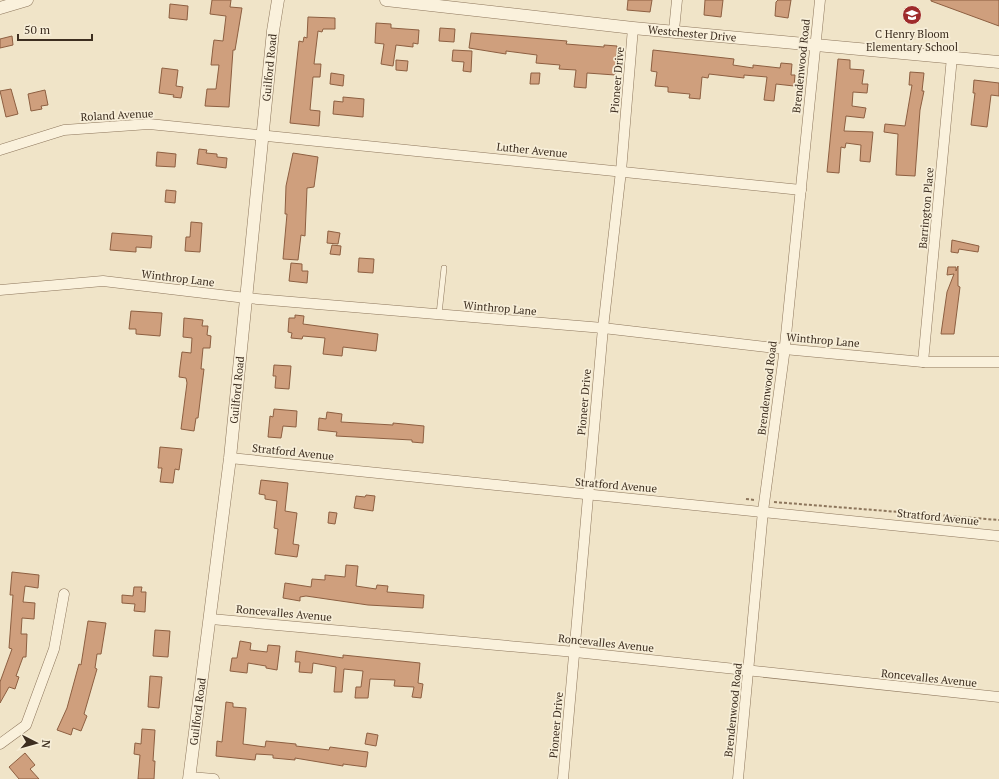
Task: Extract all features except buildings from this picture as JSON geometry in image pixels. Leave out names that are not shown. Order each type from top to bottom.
[{"type":"street","points":[[0,8],[27,0]]},
{"type":"street","name":"Guilford Road","points":[[189,778],[211,619],[230,458],[262,135],[273,31],[278,0]]},
{"type":"street","name":"Westchester Drive","points":[[386,0],[633,28],[674,30],[999,62]]},
{"type":"street","points":[[674,30],[677,0]]},
{"type":"street","name":"Brendenwood Road","points":[[738,779],[763,511],[784,349],[820,0]]},
{"type":"street","name":"Pioneer Drive","points":[[563,779],[603,328],[621,171],[633,28]]},
{"type":"street","name":"Barrington Place","points":[[923,362],[952,57]]},
{"type":"street","name":"Roland Avenue","points":[[0,150],[64,130],[149,124],[262,135]]},
{"type":"street","name":"Luther Avenue","points":[[262,135],[800,190]]},
{"type":"street","name":"Winthrop Lane","points":[[0,290],[103,281],[246,298],[603,328],[784,349],[923,362],[999,362]]},
{"type":"street","name":"Stratford Avenue","points":[[230,458],[999,536]]},
{"type":"street","points":[[0,744],[26,725],[54,649],[64,594]]},
{"type":"street","name":"Roncevalles Avenue","points":[[211,619],[575,652],[999,697]]},
{"type":"street","points":[[189,778],[214,779]]},
{"type":"lane","points":[[439,314],[444,268]]},
{"type":"place","name":"C Henry Bloom Elementary School","points":[[912,15]]}]
